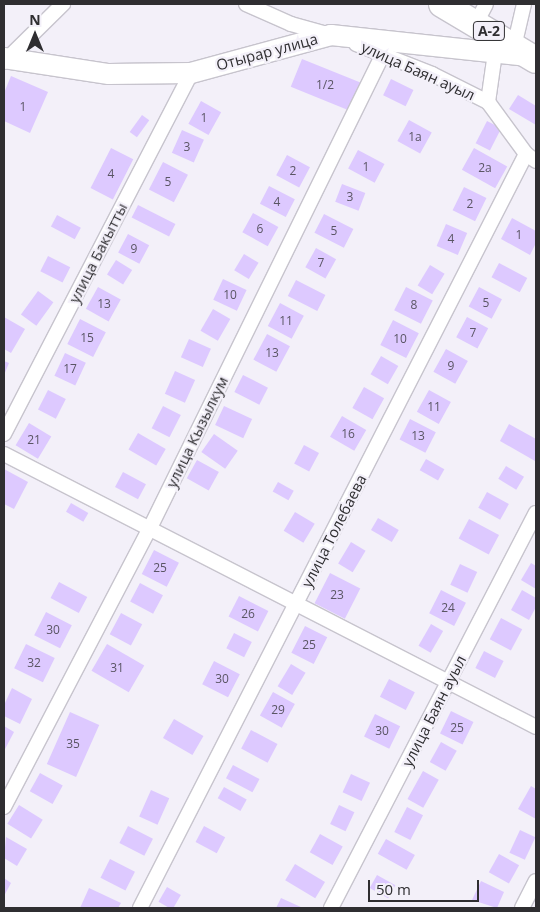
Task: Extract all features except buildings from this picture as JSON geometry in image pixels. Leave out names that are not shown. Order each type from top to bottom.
[{"type":"highway","name":"A-2","points":[[442,4],[481,13],[519,54]]},
{"type":"street","points":[[4,60],[63,4]]},
{"type":"street","name":"улица Баян ауыл","points":[[246,4],[291,24],[331,35],[383,54],[488,102],[531,157]]},
{"type":"street","points":[[488,102],[519,54],[525,4],[536,12]]},
{"type":"street","name":"Отырар улица","points":[[4,60],[110,74],[191,73],[331,35],[519,54]]},
{"type":"street","name":"улица Кызылкум","points":[[4,807],[149,530],[383,54]]},
{"type":"street","name":"улица Бакытты","points":[[4,434],[191,73]]},
{"type":"street","name":"улица Толебаева","points":[[140,908],[296,604],[531,157]]},
{"type":"street","points":[[4,454],[536,727]]},
{"type":"street","name":"улица Баян ауыл","points":[[331,908],[536,513]]},
{"type":"street","points":[[522,908],[536,881]]}]
